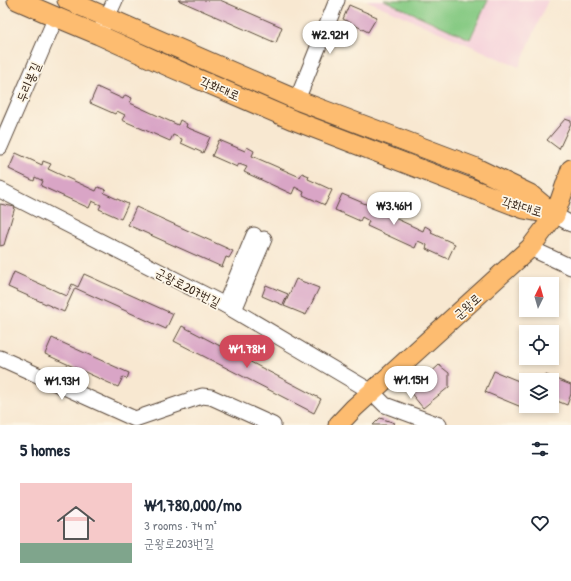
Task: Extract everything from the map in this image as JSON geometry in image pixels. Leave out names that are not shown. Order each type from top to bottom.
[{"type":"main road","name":"각화대로","points":[[18,0],[99,34],[293,120],[524,209],[563,220]]},
{"type":"main road","name":"각화대로","points":[[67,0],[297,100],[474,166],[530,194],[563,220]]},
{"type":"main road","name":"군왕로","points":[[338,425],[372,392],[530,248],[563,220],[571,169]]},
{"type":"street","points":[[99,34],[115,0]]},
{"type":"street","points":[[297,100],[337,0]]},
{"type":"street","name":"두리봉길","points":[[0,147],[56,17]]},
{"type":"street","name":"군왕로207번길","points":[[0,190],[229,308],[372,392],[385,404],[439,425]]},
{"type":"street","points":[[229,308],[260,237]]},
{"type":"street","points":[[530,248],[571,267]]},
{"type":"street","points":[[0,358],[134,422],[202,396],[211,397],[273,425]]},
{"type":"shaded area","points":[[366,0],[548,0],[519,67]]},
{"type":"green space","points":[[384,0],[488,0],[470,39]]},
{"type":"building","points":[[178,0],[220,0],[282,27],[276,43]]},
{"type":"building","points":[[349,5],[377,17],[368,32],[343,19]]},
{"type":"building","points":[[97,87],[123,99],[125,95],[132,98],[130,103],[178,125],[180,120],[187,124],[186,127],[210,137],[203,153],[181,143],[182,139],[173,135],[170,141],[122,120],[125,115],[117,111],[115,114],[90,103]]},
{"type":"building","points":[[565,119],[571,121],[571,123],[559,149],[547,140]]},
{"type":"building","points":[[219,140],[245,151],[247,147],[254,151],[252,156],[300,177],[302,173],[309,176],[308,179],[332,190],[325,205],[303,195],[304,192],[295,187],[292,194],[244,172],[247,167],[239,164],[237,167],[212,156]]},
{"type":"building","points":[[16,153],[42,165],[43,161],[51,164],[48,169],[96,191],[98,187],[106,190],[104,193],[128,204],[121,219],[99,209],[101,205],[92,201],[89,208],[41,186],[43,181],[35,177],[34,181],[9,169]]},
{"type":"building","points":[[342,194],[368,205],[370,201],[377,204],[375,209],[423,231],[425,226],[432,230],[431,233],[455,244],[448,259],[426,249],[427,245],[418,241],[415,248],[367,226],[369,221],[362,217],[360,221],[335,210]]},
{"type":"building","points":[[0,204],[15,207],[4,245],[0,246]]},
{"type":"building","points":[[136,207],[233,251],[229,258],[226,257],[222,267],[128,225]]},
{"type":"building","points":[[14,272],[67,296],[72,284],[78,287],[84,274],[173,314],[166,329],[75,288],[64,312],[8,287]]},
{"type":"building","points":[[296,279],[319,288],[306,315],[284,306]]},
{"type":"building","points":[[266,285],[288,294],[283,305],[262,296]]},
{"type":"building","points":[[182,326],[321,399],[314,413],[174,341]]},
{"type":"building","points":[[52,338],[129,373],[127,379],[123,377],[118,387],[45,354]]},
{"type":"building","points":[[439,365],[449,373],[449,387],[423,408],[410,392]]},
{"type":"building","points":[[494,371],[519,381],[519,406],[485,392]]},
{"type":"building","points":[[559,380],[571,385],[571,394],[567,405],[559,402]]},
{"type":"building","points":[[380,418],[395,423],[392,425],[373,425]]}]
